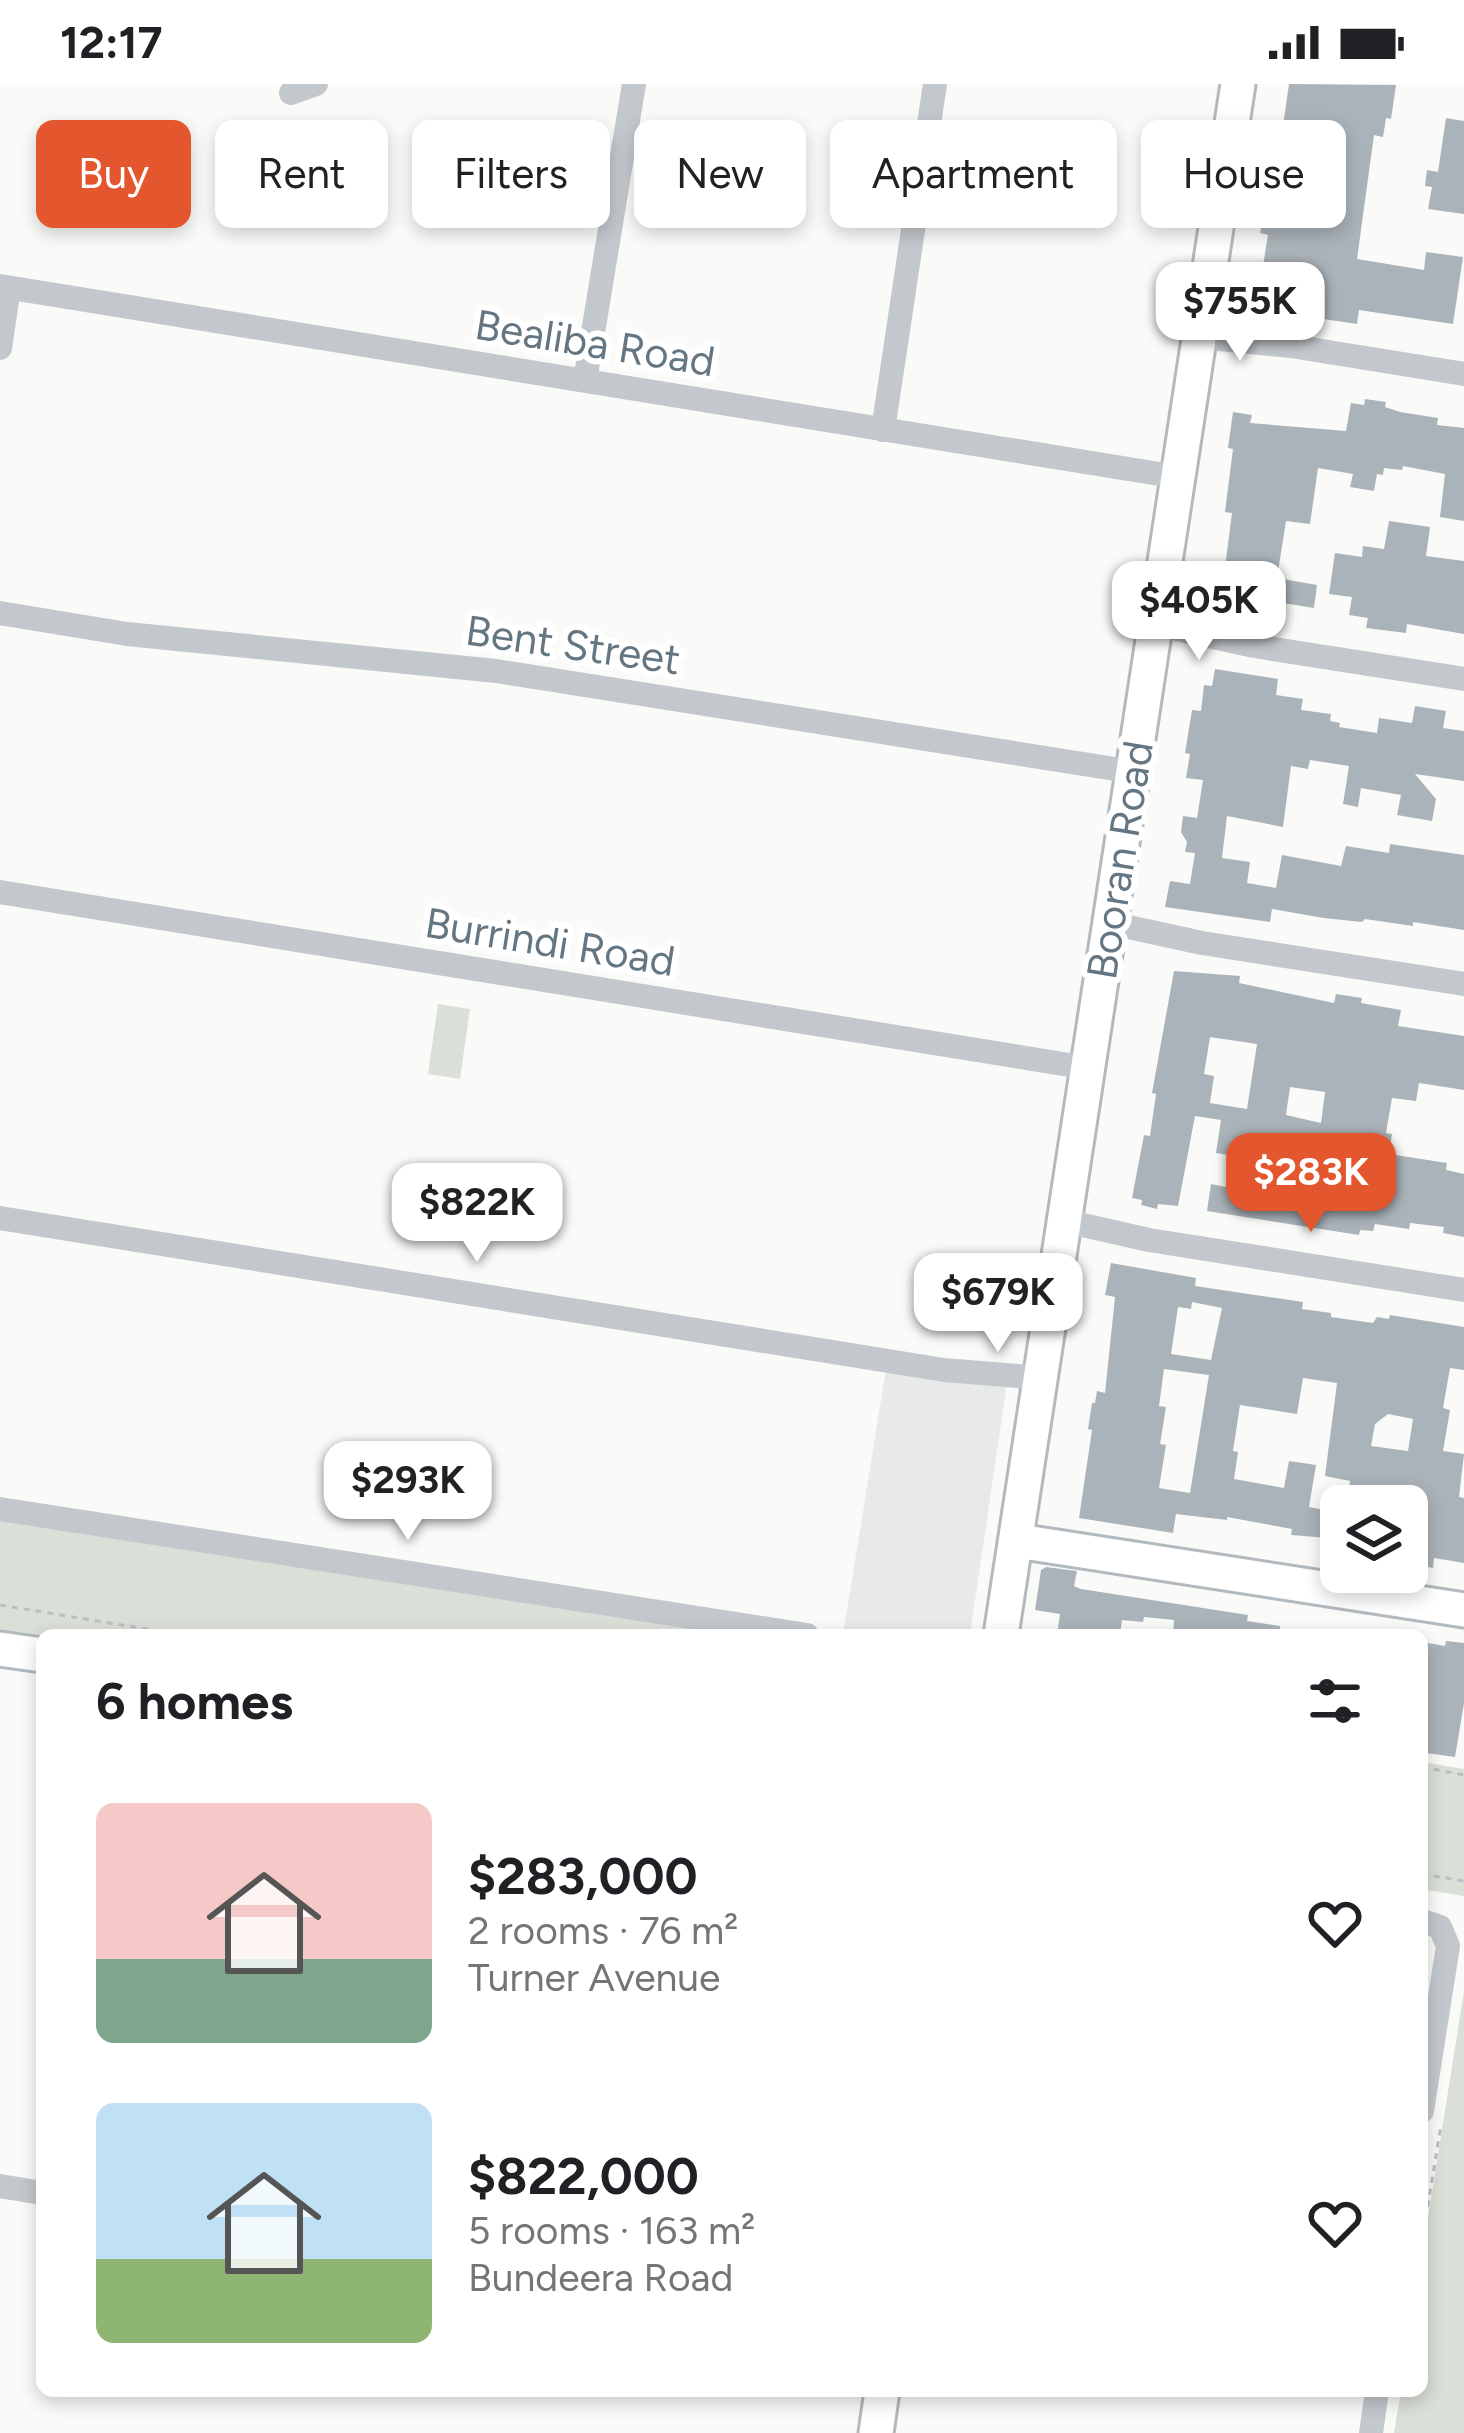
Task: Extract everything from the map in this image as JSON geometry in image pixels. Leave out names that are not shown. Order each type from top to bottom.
[{"type":"street","points":[[291,93],[316,84]]},
{"type":"street","points":[[586,381],[634,84]]},
{"type":"street","points":[[883,430],[935,84]]},
{"type":"street","name":"Booran Road","points":[[1002,1629],[1238,84]]},
{"type":"street","points":[[0,348],[5,287]]},
{"type":"street","name":"Bealiba Road","points":[[5,287],[1178,477]]},
{"type":"street","points":[[1200,331],[1464,374]]},
{"type":"street","name":"Bent Street","points":[[0,613],[127,634],[496,671],[1133,772]]},
{"type":"street","points":[[1155,630],[1464,679]]},
{"type":"street","name":"Burrindi Road","points":[[0,892],[1088,1068]]},
{"type":"street","points":[[1110,930],[1464,984]]},
{"type":"street","points":[[0,1218],[1041,1386]]},
{"type":"street","points":[[1064,1228],[1464,1290]]},
{"type":"street","points":[[0,1509],[769,1629]]},
{"type":"street","points":[[1018,1541],[1464,1610]]},
{"type":"street","points":[[0,1649],[36,1654]]},
{"type":"street","points":[[1428,1923],[1441,1927],[1448,1946],[1428,2073]]},
{"type":"street","points":[[0,2186],[36,2191]]},
{"type":"street","points":[[882,2397],[882,2432]]},
{"type":"street","points":[[1371,2433],[1376,2397]]},
{"type":"path","points":[[0,1605],[146,1629]]},
{"type":"path","points":[[1428,1768],[1464,1775]]},
{"type":"path","points":[[1428,1875],[1464,1881]]},
{"type":"shaded area","points":[[438,1004],[470,1009],[460,1079],[428,1074]]},
{"type":"shaded area","points":[[889,1351],[1009,1369],[971,1629],[844,1629]]},
{"type":"shaded area","points":[[0,1520],[694,1629],[36,1629],[36,1644],[0,1639]]},
{"type":"shaded area","points":[[1428,1763],[1464,1769],[1464,1896],[1428,1890]]},
{"type":"shaded area","points":[[1464,1991],[1464,2433],[1394,2433],[1400,2397],[1428,2397],[1428,2218]]},
{"type":"building","points":[[1289,84],[1396,85],[1391,119],[1386,118],[1383,137],[1374,135],[1357,259],[1424,270],[1426,252],[1463,257],[1453,324],[1359,310],[1357,324],[1256,309],[1268,235],[1260,233],[1261,228],[1346,228],[1346,120],[1284,120]]},
{"type":"building","points":[[1446,118],[1464,121],[1464,214],[1428,209],[1432,187],[1425,186],[1427,170],[1438,172]]},
{"type":"building","points":[[1365,399],[1386,402],[1385,407],[1400,412],[1438,418],[1437,425],[1464,428],[1464,521],[1440,517],[1445,474],[1403,466],[1402,470],[1384,468],[1383,475],[1377,474],[1374,491],[1350,487],[1353,474],[1318,468],[1310,524],[1286,521],[1277,578],[1317,585],[1314,608],[1283,603],[1281,616],[1220,611],[1223,596],[1215,594],[1218,574],[1224,575],[1232,513],[1225,512],[1233,412],[1252,415],[1250,423],[1346,431],[1351,403],[1364,405]]},
{"type":"building","points":[[1389,521],[1430,527],[1426,556],[1464,561],[1464,634],[1407,624],[1406,633],[1366,628],[1368,618],[1349,615],[1352,597],[1329,594],[1335,553],[1362,557],[1363,546],[1384,549]]},
{"type":"building","points":[[1215,669],[1278,679],[1276,695],[1303,699],[1301,710],[1331,714],[1330,721],[1340,723],[1339,727],[1377,733],[1379,718],[1412,723],[1415,706],[1446,711],[1443,728],[1464,731],[1464,781],[1415,774],[1436,799],[1432,821],[1397,815],[1401,795],[1361,788],[1358,807],[1343,804],[1349,766],[1310,760],[1308,769],[1291,766],[1283,827],[1227,816],[1222,858],[1250,862],[1247,883],[1276,888],[1282,855],[1341,866],[1346,846],[1389,853],[1390,844],[1464,855],[1464,930],[1272,909],[1270,922],[1165,907],[1170,881],[1190,884],[1195,853],[1185,852],[1183,816],[1197,818],[1203,780],[1186,778],[1190,754],[1185,753],[1192,710],[1201,711],[1204,685],[1212,686]]},
{"type":"building","points":[[1174,971],[1240,976],[1239,983],[1334,1003],[1336,994],[1362,998],[1361,1003],[1401,1010],[1398,1026],[1464,1036],[1464,1090],[1419,1083],[1416,1101],[1392,1098],[1386,1133],[1392,1134],[1389,1154],[1447,1163],[1446,1170],[1464,1174],[1464,1237],[1443,1233],[1444,1227],[1410,1223],[1409,1229],[1375,1224],[1373,1231],[1360,1230],[1359,1235],[1207,1211],[1211,1184],[1235,1189],[1241,1157],[1216,1153],[1221,1120],[1195,1116],[1178,1206],[1141,1205],[1142,1200],[1132,1198],[1144,1135],[1150,1136],[1156,1094],[1152,1093]],"holes":[[[1210,1037],[1257,1044],[1247,1109],[1210,1103],[1214,1076],[1204,1074]],[[1290,1087],[1325,1092],[1321,1123],[1286,1115]]]},
{"type":"building","points":[[1111,1263],[1196,1278],[1195,1286],[1303,1302],[1302,1309],[1331,1313],[1331,1317],[1373,1323],[1377,1317],[1389,1319],[1390,1315],[1464,1327],[1464,1370],[1450,1368],[1443,1408],[1450,1410],[1443,1451],[1464,1454],[1459,1497],[1464,1498],[1464,1563],[1434,1558],[1433,1568],[1428,1567],[1428,1485],[1349,1485],[1350,1481],[1325,1476],[1337,1383],[1303,1378],[1297,1414],[1240,1405],[1234,1479],[1284,1488],[1289,1461],[1316,1465],[1309,1507],[1320,1509],[1320,1537],[1291,1535],[1292,1529],[1227,1517],[1176,1514],[1173,1533],[1079,1518],[1092,1403],[1097,1391],[1105,1393],[1115,1297],[1105,1295]],"holes":[[[1192,1302],[1222,1308],[1211,1360],[1171,1354],[1178,1307],[1191,1309]],[[1164,1369],[1209,1375],[1190,1493],[1159,1488],[1166,1445],[1160,1444],[1166,1407],[1159,1406]],[[1388,1414],[1413,1419],[1408,1451],[1371,1446],[1375,1424]]]},
{"type":"building","points":[[1041,1570],[1077,1571],[1074,1586],[1081,1589],[1248,1615],[1247,1621],[1280,1629],[1173,1629],[1174,1620],[1144,1617],[1143,1622],[1122,1620],[1121,1629],[1058,1629],[1060,1614],[1035,1610]]},
{"type":"building","points":[[1446,1641],[1464,1643],[1464,1703],[1455,1757],[1428,1753],[1428,1643],[1445,1646]]}]
